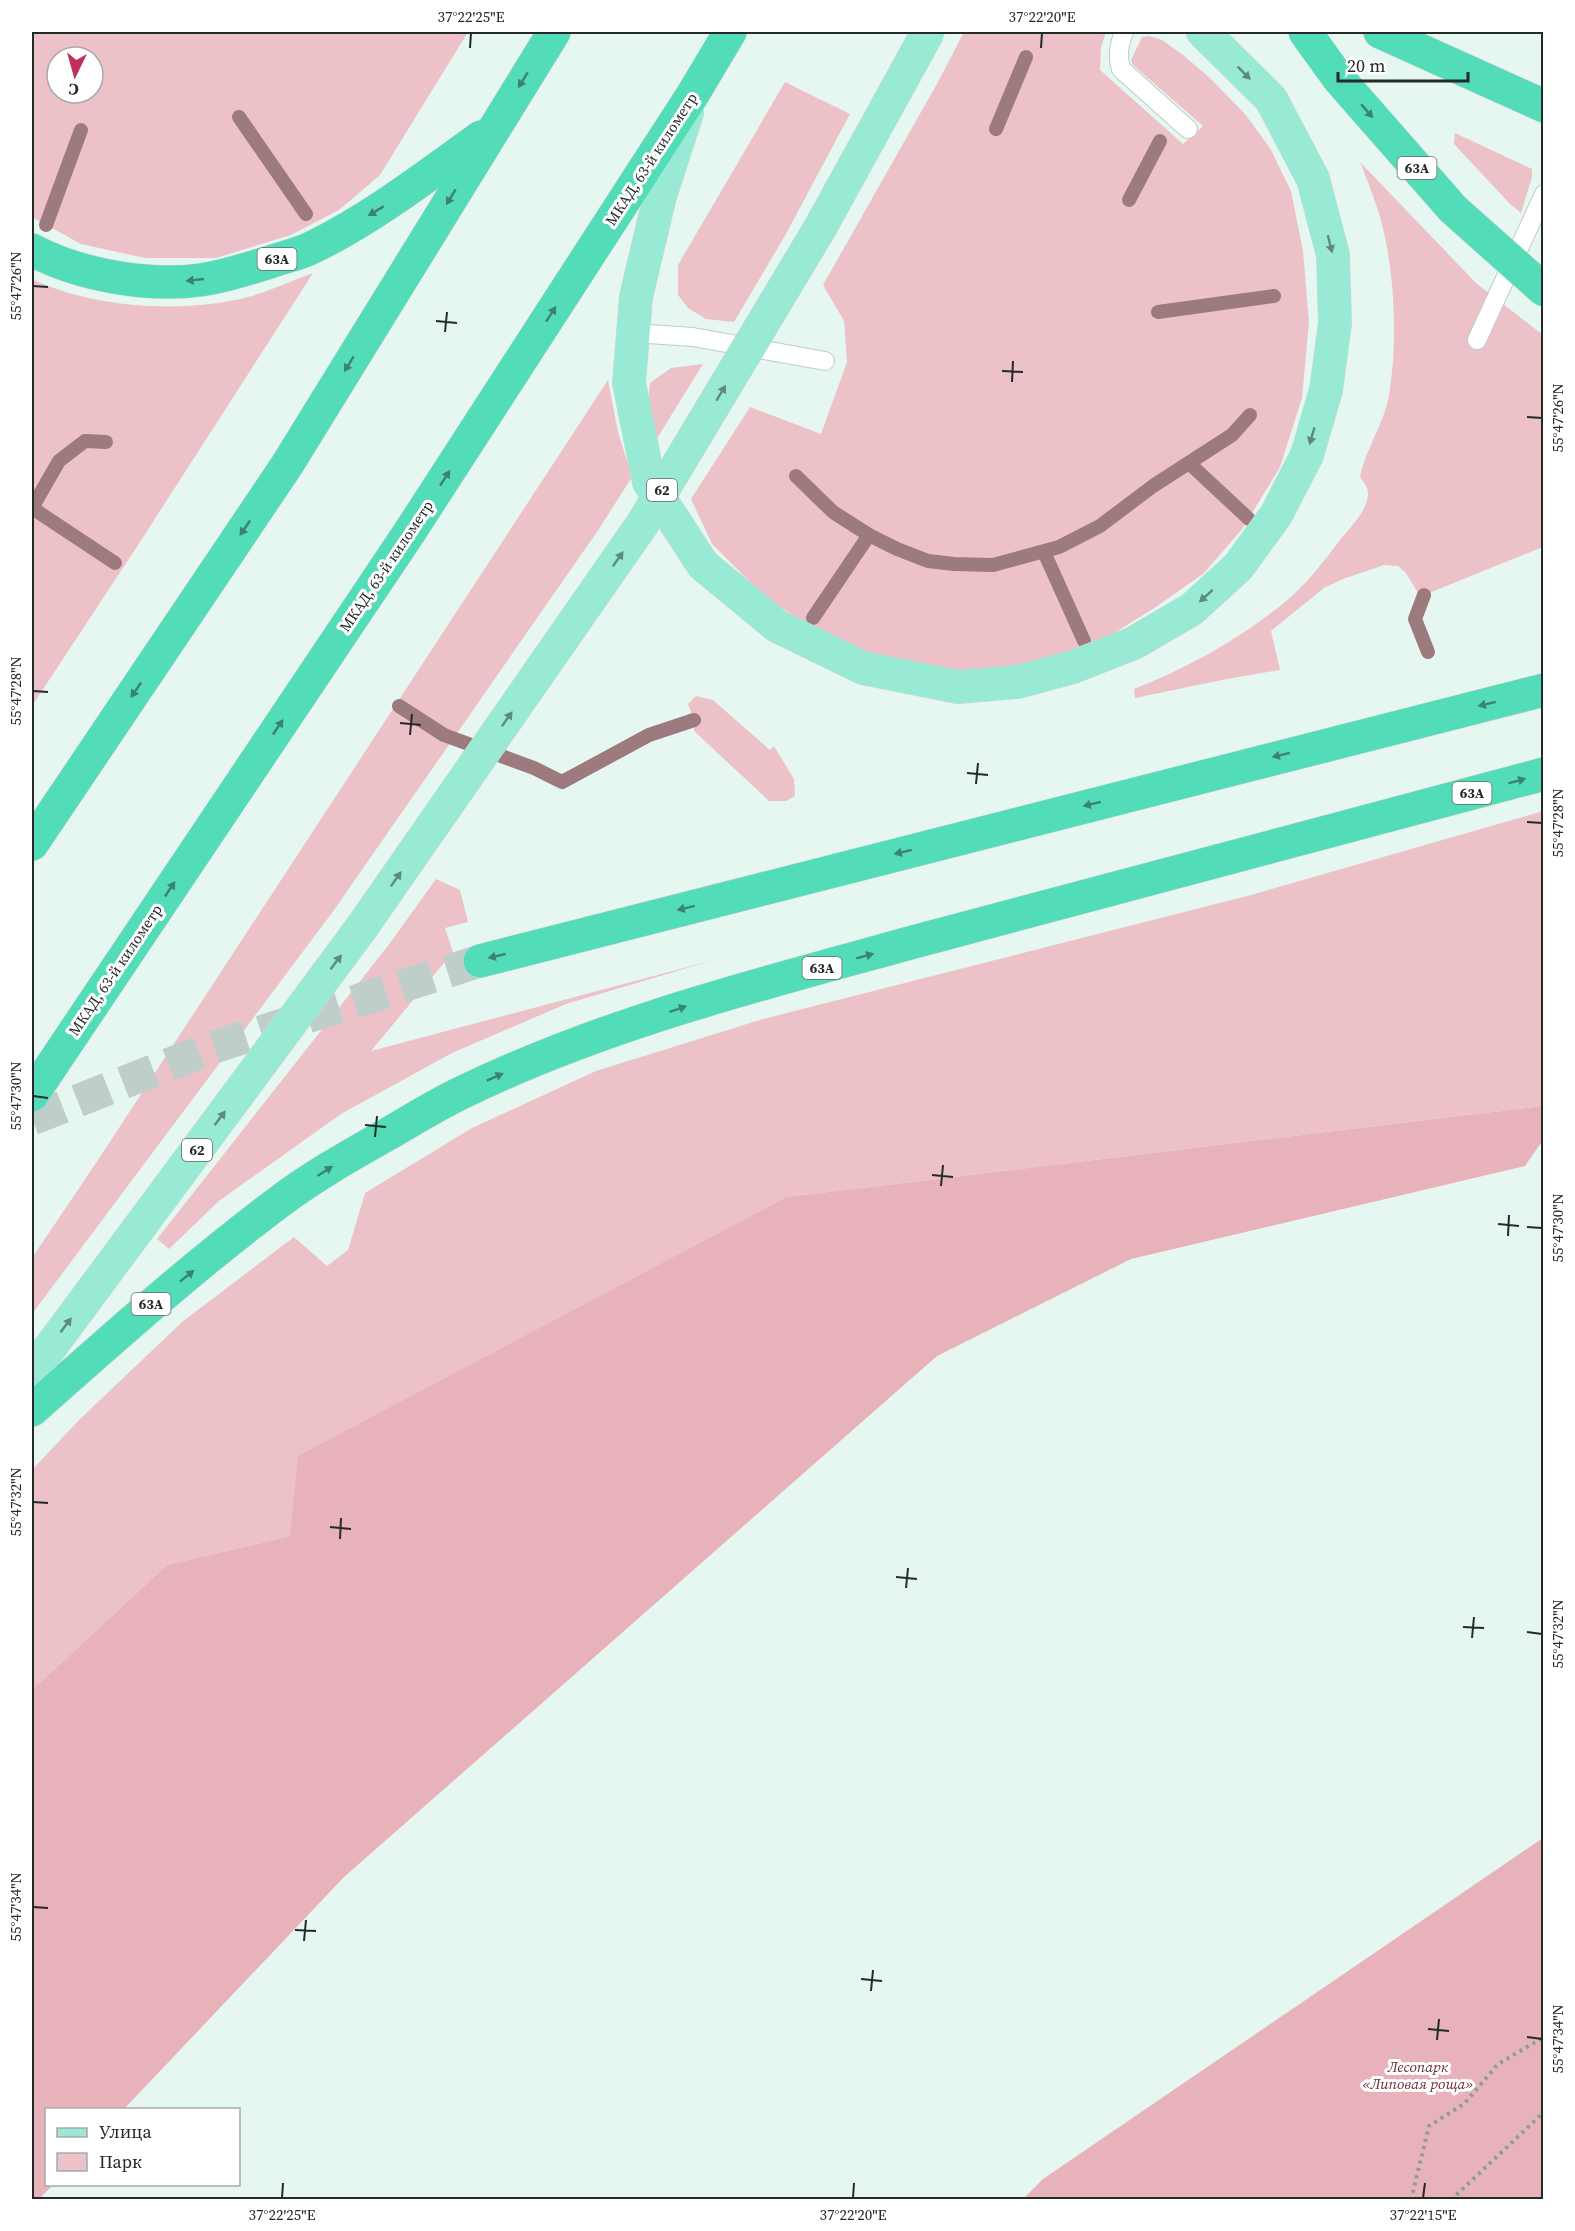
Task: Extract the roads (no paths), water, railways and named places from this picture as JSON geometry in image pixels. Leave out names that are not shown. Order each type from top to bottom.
[{"type":"highway","points":[[32,844],[287,465],[554,32]]},
{"type":"highway","name":"63A","points":[[1305,32],[1339,79],[1453,209],[1544,290]]},
{"type":"highway","points":[[1380,32],[1544,106]]},
{"type":"highway","name":"МКАД, 63-й километр","points":[[32,1095],[409,533],[693,94],[726,38]]},
{"type":"highway","name":"63A","points":[[32,250],[50,260],[100,275],[161,283],[201,280],[243,270],[312,248],[386,205],[493,129]]},
{"type":"highway","points":[[480,961],[1544,690]]},
{"type":"highway","name":"63A","points":[[32,1410],[142,1312],[276,1204],[326,1170],[459,1094],[604,1034],[724,995],[1103,890],[1544,774]]},
{"type":"main road","name":"62","points":[[32,1372],[362,927],[643,523],[820,228],[928,32]]},
{"type":"main road","points":[[693,94],[660,196],[636,297],[629,383],[649,482],[703,565],[777,626],[862,668],[958,687],[1017,682],[1073,668],[1134,643],[1192,609],[1238,567],[1276,515],[1307,455],[1326,390],[1335,324],[1333,255],[1313,179],[1271,99],[1203,32]]},
{"type":"lane","points":[[1124,32],[1119,45],[1118,59],[1121,69],[1188,129]]},
{"type":"lane","points":[[1477,340],[1544,194]]},
{"type":"lane","points":[[633,333],[693,337],[825,361]]},
{"type":"waterway","points":[[996,129],[1026,57]]},
{"type":"waterway","points":[[239,117],[306,214]]},
{"type":"waterway","points":[[46,225],[81,130]]},
{"type":"waterway","points":[[1129,200],[1160,141]]},
{"type":"waterway","points":[[1158,312],[1274,296]]},
{"type":"waterway","points":[[796,476],[833,512],[869,535],[897,549],[928,561],[993,565],[1059,547],[1100,526],[1153,486],[1232,435],[1250,415]]},
{"type":"waterway","points":[[32,508],[59,461],[85,441],[106,442]]},
{"type":"waterway","points":[[1190,464],[1249,519]]},
{"type":"waterway","points":[[32,508],[115,563]]},
{"type":"waterway","points":[[813,618],[869,535]]},
{"type":"waterway","points":[[1044,552],[1084,641]]},
{"type":"waterway","points":[[1424,595],[1415,619],[1428,652]]},
{"type":"waterway","points":[[399,706],[444,735],[534,768],[562,782],[649,735],[694,720]]},
{"type":"tunnel","points":[[32,1119],[208,1049],[480,961]]},
{"type":"park label","name":"Лесопарк «Липовая роща»","points":[[1418,2074]]}]
